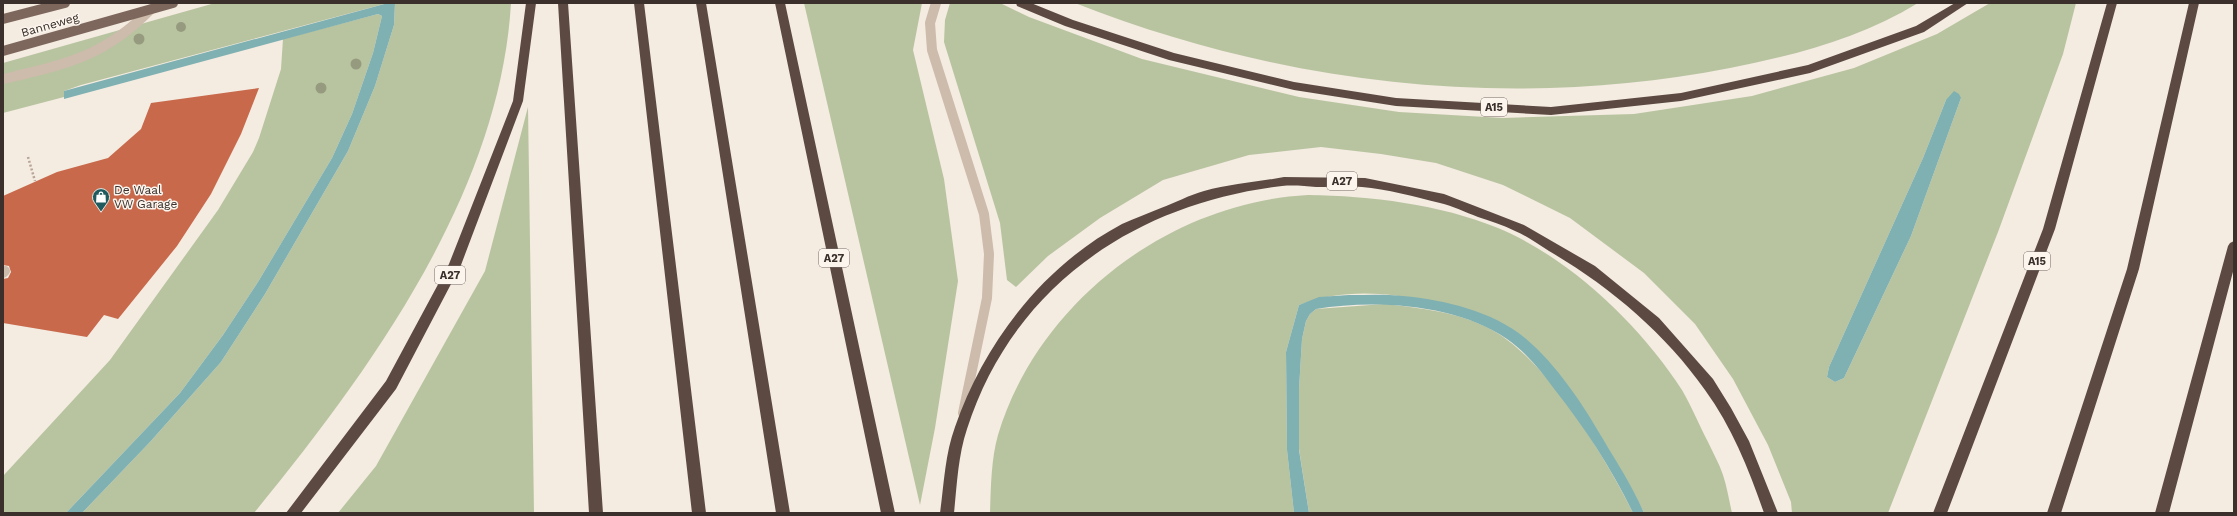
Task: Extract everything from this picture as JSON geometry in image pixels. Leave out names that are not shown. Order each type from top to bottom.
[{"type":"highway","name":"A27","points":[[293,513],[391,385],[455,265],[518,101],[531,3]]},
{"type":"highway","points":[[562,3],[596,513]]},
{"type":"highway","points":[[639,3],[699,513]]},
{"type":"highway","points":[[701,3],[783,513]]},
{"type":"highway","name":"A27","points":[[780,3],[888,513]]},
{"type":"highway","name":"A15","points":[[1021,3],[1069,23],[1173,57],[1294,86],[1396,102],[1551,111],[1681,97],[1810,68],[1920,29],[1963,3]]},
{"type":"highway","name":"A15","points":[[1940,513],[2049,229],[2112,3]]},
{"type":"highway","points":[[2054,513],[2133,269],[2194,3]]},
{"type":"highway","name":"A27","points":[[947,513],[960,429],[981,380],[1006,335],[1046,288],[1075,261],[1112,235],[1150,215],[1188,200],[1225,190],[1294,181],[1378,183],[1454,201],[1503,219],[1528,232],[1593,271],[1634,303],[1668,335],[1710,386],[1761,482],[1771,513]]},
{"type":"highway","points":[[2162,513],[2234,246]]},
{"type":"main road","name":"Banneweg","points":[[3,19],[65,3]]},
{"type":"main road","name":"Banneweg","points":[[3,51],[172,3]]},
{"type":"lane","name":"A27","points":[[936,3],[930,23],[932,50],[984,214],[989,254],[987,298],[960,429]]},
{"type":"lane","points":[[3,79],[64,63],[91,53],[121,37],[151,9]]},
{"type":"path","points":[[28,157],[35,181]]},
{"type":"green space","points":[[215,3],[388,3],[81,85],[64,91],[64,97],[3,113],[3,63]]},
{"type":"green space","points":[[395,3],[511,3],[502,74],[483,143],[455,210],[422,276],[383,339],[342,400],[254,513],[82,513],[150,442],[221,362],[265,294],[348,151],[375,86],[394,25]]},
{"type":"green space","points":[[804,3],[922,3],[913,50],[944,179],[958,281],[935,428],[920,505]]},
{"type":"green space","points":[[950,3],[1000,3],[1029,17],[1142,59],[1299,97],[1399,112],[1503,118],[1634,114],[1752,96],[1854,68],[1937,34],[1990,3],[2076,3],[2063,54],[1998,232],[1888,513],[1792,513],[1791,502],[1768,445],[1733,379],[1695,324],[1644,273],[1570,218],[1503,185],[1436,163],[1381,154],[1321,147],[1249,155],[1163,180],[1100,218],[1048,256],[1016,287],[1007,280],[1000,223],[944,42],[945,20]],"holes":[[[1961,98],[1911,236],[1844,378],[1835,382],[1827,377],[1829,367],[1923,158],[1946,100]]]},
{"type":"green space","points":[[1075,3],[1918,3],[1851,36],[1803,51],[1730,68],[1647,81],[1564,88],[1481,88],[1398,82],[1316,71],[1234,54],[1154,31]]},
{"type":"green space","points":[[378,14],[382,16],[373,53],[352,114],[332,158],[258,282],[223,335],[180,393],[66,513],[3,513],[3,476],[110,360],[218,210],[253,152],[259,138],[281,69],[283,39]]},
{"type":"green space","points":[[528,107],[534,513],[338,513],[376,466],[485,271]]},
{"type":"green space","points":[[1308,195],[1356,197],[1404,203],[1452,213],[1498,228],[1525,241],[1577,275],[1624,318],[1646,341],[1682,390],[1718,462],[1726,484],[1732,513],[1644,513],[1612,455],[1574,394],[1543,357],[1526,341],[1507,327],[1486,316],[1463,308],[1393,295],[1361,294],[1329,297],[1299,305],[1286,352],[1287,450],[1294,513],[990,513],[992,474],[996,444],[998,435],[1017,387],[1044,342],[1077,302],[1116,268],[1160,239],[1207,217],[1257,202]]},
{"type":"green space","points":[[1384,304],[1440,312],[1467,319],[1492,330],[1512,344],[1533,363],[1573,412],[1607,465],[1633,513],[1309,513],[1299,449],[1299,389],[1302,339],[1306,321],[1310,314],[1316,309]]},
{"type":"water","points":[[388,3],[395,3],[394,25],[375,86],[348,151],[265,294],[221,362],[150,442],[82,513],[66,513],[180,393],[223,335],[258,282],[332,158],[352,114],[373,53],[382,16],[378,14],[64,99],[64,91]]},
{"type":"water","points":[[1954,91],[1959,94],[1961,98],[1911,236],[1844,378],[1835,382],[1827,377],[1829,367],[1923,158],[1946,100]]},
{"type":"water","points":[[1349,295],[1396,295],[1435,300],[1467,308],[1483,314],[1512,329],[1525,338],[1548,360],[1578,398],[1625,475],[1644,513],[1633,513],[1607,465],[1577,419],[1533,363],[1521,350],[1507,339],[1487,327],[1440,311],[1415,307],[1364,305],[1316,309],[1310,314],[1306,321],[1302,339],[1299,389],[1299,450],[1309,513],[1294,513],[1287,450],[1286,352],[1299,305],[1319,297]]},
{"type":"building","name":"De Waal VW Garage","points":[[259,88],[241,134],[211,194],[177,246],[118,319],[104,315],[87,337],[3,323],[3,279],[8,278],[11,272],[9,266],[3,265],[3,196],[57,172],[108,158],[141,129],[151,103]]},
{"type":"place","name":"De Waal VW Garage","points":[[101,212]]}]
